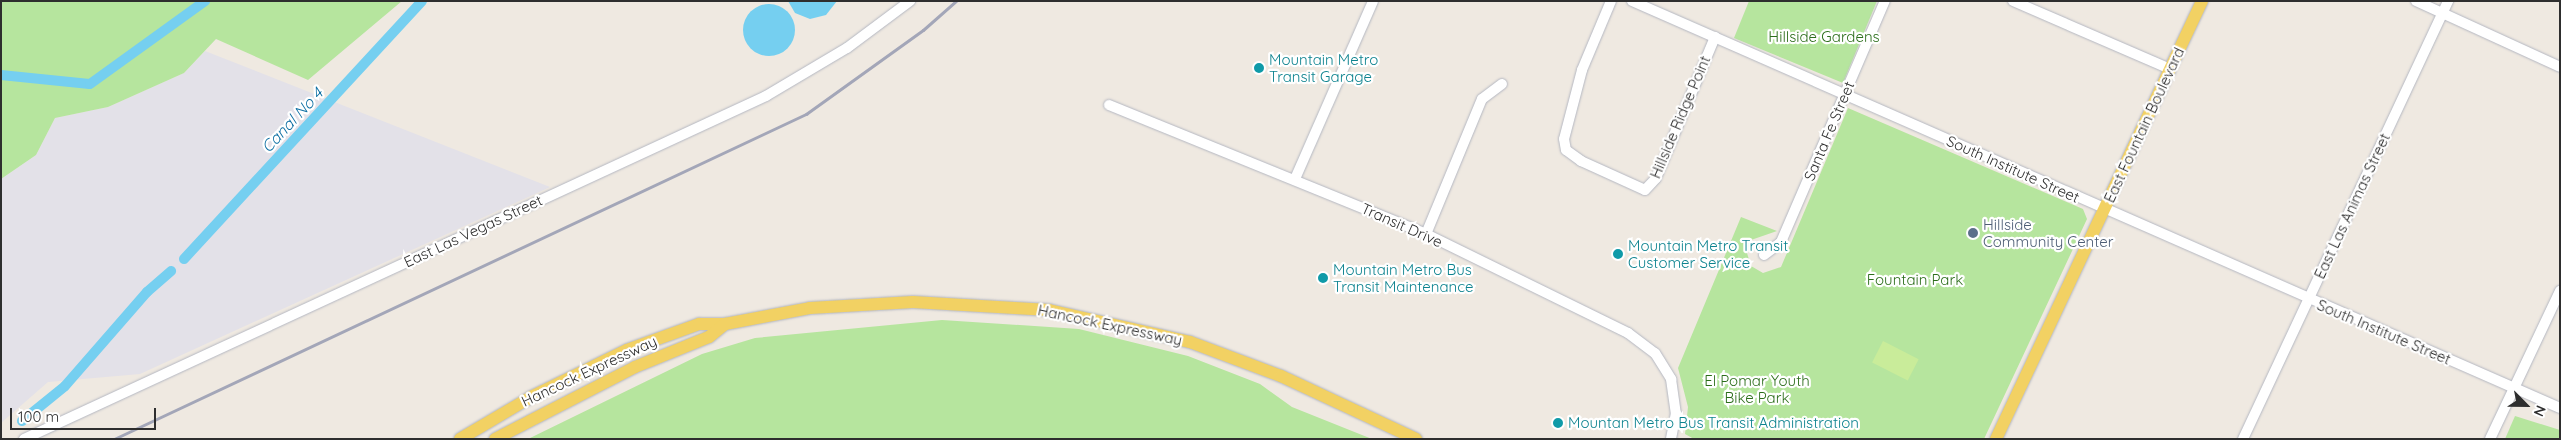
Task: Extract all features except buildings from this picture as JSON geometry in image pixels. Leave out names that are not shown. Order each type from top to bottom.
[{"type":"main road","name":"East Fountain Boulevard","points":[[1996,439],[2202,1]]},
{"type":"main road","name":"Hancock Expressway","points":[[460,439],[531,397],[627,350],[699,324],[725,324],[810,308],[913,302],[1049,310],[1212,350],[1416,439]]},
{"type":"main road","name":"Hancock Expressway","points":[[495,439],[635,366],[709,337],[725,324]]},
{"type":"street","name":"East Las Vegas Street","points":[[24,439],[766,96],[846,48],[910,1]]},
{"type":"street","points":[[1295,178],[1373,1]]},
{"type":"street","name":"Hillside Ridge Point","points":[[1611,1],[1582,70],[1564,139],[1566,150],[1581,161],[1645,190],[1656,178],[1715,37]]},
{"type":"street","name":"South Institute Street","points":[[1632,1],[2560,408]]},
{"type":"street","name":"Santa Fe Street","points":[[1764,255],[1781,242],[1885,1]]},
{"type":"street","points":[[2013,1],[2170,69]]},
{"type":"street","points":[[2416,1],[2560,67]]},
{"type":"street","name":"East Las Animas Street","points":[[2243,439],[2448,1]]},
{"type":"street","points":[[1426,234],[1482,98],[1502,84]]},
{"type":"street","name":"Transit Drive","points":[[1109,106],[1272,174],[1295,178],[1426,234],[1642,342],[1671,380],[1676,413],[1670,439]]},
{"type":"street","points":[[2490,439],[2560,291]]},
{"type":"shaded area","points":[[205,51],[550,187],[140,374],[48,382],[1,423],[1,179],[36,155],[55,118],[108,107],[184,73]]},
{"type":"green space","points":[[1,1],[402,1],[308,80],[216,39],[184,73],[108,107],[55,118],[36,155],[1,179]]},
{"type":"green space","name":"Hillside Gardens","points":[[1749,1],[1877,1],[1843,83],[1734,38]]},
{"type":"green space","name":"Fountain Park","points":[[1848,108],[2083,209],[2087,219],[1984,439],[1694,439],[1685,434],[1688,407],[1678,368],[1741,217],[1777,231],[1751,240],[1747,253],[1751,266],[1763,273],[1781,267]]},
{"type":"green space","points":[[942,320],[1079,329],[1188,356],[1260,384],[1292,407],[1372,439],[528,439],[702,354],[755,338]]},
{"type":"green space","points":[[1883,341],[1919,359],[1908,381],[1872,362]]},
{"type":"green space","points":[[2515,416],[2560,430],[2560,439],[2505,439]]},
{"type":"water","points":[[788,1],[837,1],[826,15],[810,19],[795,13]]},
{"type":"water","points":[[769,4],[783,8],[791,16],[795,30],[791,44],[783,52],[769,56],[755,52],[747,44],[743,30],[747,16],[755,8]]},
{"type":"waterway","points":[[1,75],[90,84],[205,1]]},
{"type":"waterway","name":"Canal No 4","points":[[184,259],[422,1]]},
{"type":"waterway","name":"Canal No 4","points":[[22,421],[65,386],[147,292],[171,271]]},
{"type":"railway","points":[[114,439],[806,114],[923,30],[956,1]]},
{"type":"place","name":"Mountain Metro Transit Garage","points":[[1259,68]]},
{"type":"place","name":"Hillside Community Center","points":[[1973,233]]},
{"type":"place","name":"Mountain Metro Transit Customer Service","points":[[1618,254]]},
{"type":"place","name":"Mountain Metro Bus Transit Maintenance","points":[[1323,278]]},
{"type":"place","name":"Mountan Metro Bus Transit Administration","points":[[1558,423]]},
{"type":"park label","name":"El Pomar Youth Bike Park","points":[[1757,388]]}]
